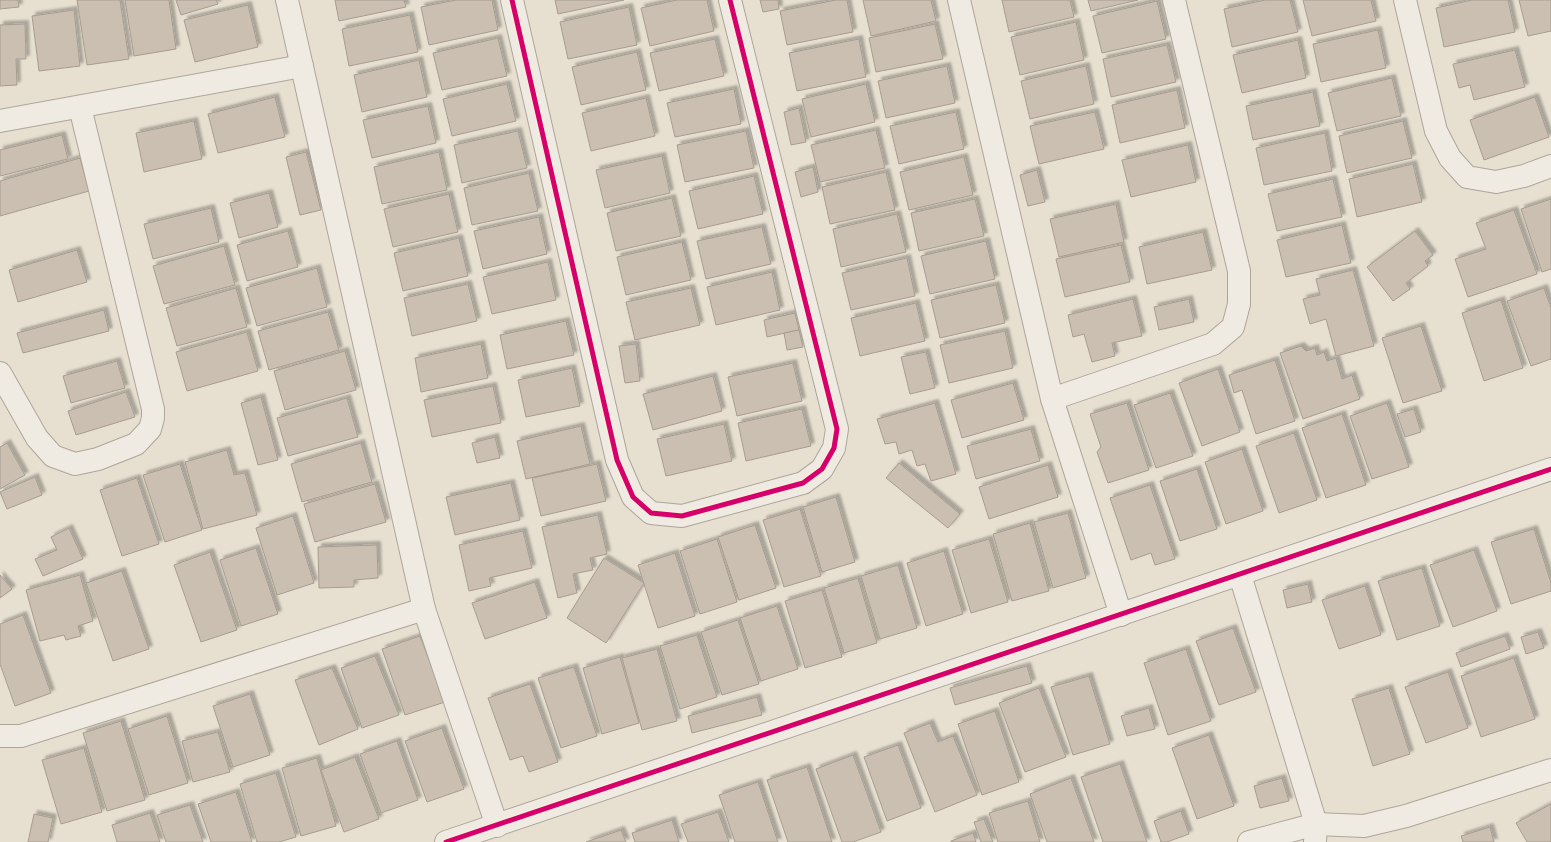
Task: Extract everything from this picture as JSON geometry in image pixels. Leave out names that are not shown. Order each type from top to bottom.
[{"type":"street","points":[[287,0],[424,610],[497,826]]},
{"type":"street","points":[[512,0],[617,460],[633,497],[651,512],[682,516],[803,483],[822,469],[834,448],[837,429],[730,0]]},
{"type":"street","points":[[959,0],[1052,399],[1121,615]]},
{"type":"street","points":[[1052,399],[1212,344],[1233,327],[1239,304],[1239,271],[1174,0]]},
{"type":"street","points":[[1405,0],[1436,131],[1450,158],[1467,177],[1496,182],[1524,176],[1551,166]]},
{"type":"street","points":[[0,121],[302,66]]},
{"type":"street","points":[[0,373],[37,438],[53,456],[75,464],[98,459],[136,444],[150,429],[153,418],[153,408],[80,107]]},
{"type":"street","points":[[446,842],[1551,469]]},
{"type":"street","points":[[1240,575],[1315,833]]},
{"type":"street","points":[[0,736],[21,736],[424,610]]},
{"type":"street","points":[[1249,842],[1364,826],[1406,816],[1551,770]]},
{"type":"building","points":[[0,0],[18,0],[19,7],[0,9]]},
{"type":"building","points":[[77,0],[120,0],[129,59],[87,65]]},
{"type":"building","points":[[125,0],[169,0],[176,49],[134,56]]},
{"type":"building","points":[[176,0],[216,0],[218,4],[181,15]]},
{"type":"building","points":[[335,0],[404,0],[406,7],[339,21]]},
{"type":"building","points":[[456,0],[492,0],[498,30],[429,45],[421,7]]},
{"type":"building","points":[[555,0],[624,0],[558,14]]},
{"type":"building","points":[[677,0],[707,0],[714,31],[650,46],[641,8]]},
{"type":"building","points":[[760,0],[778,0],[779,9],[763,12]]},
{"type":"building","points":[[836,0],[847,0],[853,32],[787,45],[780,11]]},
{"type":"building","points":[[863,0],[931,0],[936,21],[871,36]]},
{"type":"building","points":[[1002,0],[1070,0],[1074,17],[1009,32]]},
{"type":"building","points":[[1088,0],[1138,0],[1091,11]]},
{"type":"building","points":[[1265,0],[1290,0],[1298,32],[1232,47],[1224,9]]},
{"type":"building","points":[[1303,0],[1371,0],[1376,21],[1312,36]]},
{"type":"building","points":[[1472,0],[1508,0],[1515,32],[1444,47],[1436,8]]},
{"type":"building","points":[[1519,0],[1551,0],[1551,31],[1528,36]]},
{"type":"building","points":[[1157,1],[1166,39],[1102,53],[1093,16]]},
{"type":"building","points":[[248,5],[258,47],[195,62],[184,20]]},
{"type":"building","points":[[629,7],[637,45],[568,59],[560,22]]},
{"type":"building","points":[[74,10],[80,66],[39,71],[32,16]]},
{"type":"building","points":[[410,15],[418,52],[349,66],[342,29]]},
{"type":"building","points":[[1076,22],[1084,60],[1020,75],[1011,37]]},
{"type":"building","points":[[25,24],[26,59],[16,59],[17,85],[0,86],[0,25]]},
{"type":"building","points":[[935,24],[943,59],[876,72],[869,38]]},
{"type":"building","points":[[1378,30],[1386,68],[1321,82],[1313,44]]},
{"type":"building","points":[[498,38],[507,76],[442,90],[433,53]]},
{"type":"building","points":[[715,39],[724,76],[659,91],[650,53]]},
{"type":"building","points":[[859,39],[866,77],[797,91],[789,53]]},
{"type":"building","points":[[1298,40],[1306,78],[1242,93],[1233,55]]},
{"type":"building","points":[[1167,45],[1176,82],[1111,97],[1103,59]]},
{"type":"building","points":[[1515,50],[1525,87],[1474,100],[1470,85],[1459,88],[1453,64]]},
{"type":"building","points":[[637,52],[646,90],[581,105],[572,67]]},
{"type":"building","points":[[419,60],[427,97],[362,112],[354,75]]},
{"type":"building","points":[[947,66],[955,103],[886,118],[878,81]]},
{"type":"building","points":[[1086,66],[1094,104],[1030,119],[1021,81]]},
{"type":"building","points":[[1392,78],[1401,116],[1337,131],[1328,93]]},
{"type":"building","points":[[507,84],[516,121],[452,136],[443,99]]},
{"type":"building","points":[[866,84],[875,122],[811,137],[802,99]]},
{"type":"building","points":[[734,89],[741,124],[675,137],[667,103]]},
{"type":"building","points":[[1177,90],[1185,128],[1120,143],[1112,105]]},
{"type":"building","points":[[1313,92],[1320,126],[1253,140],[1246,106]]},
{"type":"building","points":[[275,97],[285,137],[218,153],[208,114]]},
{"type":"building","points":[[1535,97],[1549,137],[1484,160],[1470,120]]},
{"type":"building","points":[[646,98],[655,136],[591,151],[582,113]]},
{"type":"building","points":[[428,106],[436,143],[372,158],[363,120]]},
{"type":"building","points":[[799,108],[806,142],[791,145],[784,112]]},
{"type":"building","points":[[956,112],[964,149],[899,164],[890,126]]},
{"type":"building","points":[[1095,112],[1104,149],[1039,164],[1030,126]]},
{"type":"building","points":[[194,121],[202,159],[144,172],[136,133]]},
{"type":"building","points":[[1403,121],[1412,158],[1347,173],[1339,136]]},
{"type":"building","points":[[876,130],[885,168],[820,182],[811,145]]},
{"type":"building","points":[[518,131],[527,168],[462,183],[454,145]]},
{"type":"building","points":[[746,131],[754,168],[685,182],[677,145]]},
{"type":"building","points":[[1325,133],[1332,171],[1264,185],[1256,148]]},
{"type":"building","points":[[62,135],[68,159],[0,176],[0,150]]},
{"type":"building","points":[[1188,145],[1196,182],[1131,197],[1122,160]]},
{"type":"building","points":[[306,152],[321,210],[300,215],[286,157]]},
{"type":"building","points":[[439,152],[447,190],[382,204],[374,167]]},
{"type":"building","points":[[662,156],[670,193],[605,208],[596,170]]},
{"type":"building","points":[[964,157],[973,195],[909,210],[900,172]]},
{"type":"building","points":[[80,158],[89,191],[0,216],[0,181]]},
{"type":"building","points":[[1413,164],[1422,202],[1357,217],[1349,179]]},
{"type":"building","points":[[813,167],[818,192],[801,197],[795,172]]},
{"type":"building","points":[[1037,170],[1045,202],[1028,206],[1020,175]]},
{"type":"building","points":[[886,172],[895,210],[830,224],[822,187]]},
{"type":"building","points":[[529,173],[538,211],[472,225],[464,188]]},
{"type":"building","points":[[754,176],[763,214],[698,229],[689,191]]},
{"type":"building","points":[[1333,179],[1342,217],[1277,231],[1268,194]]},
{"type":"building","points":[[269,193],[278,227],[239,238],[230,203]]},
{"type":"building","points":[[449,194],[458,232],[393,247],[384,209]]},
{"type":"building","points":[[672,198],[681,236],[616,251],[607,213]]},
{"type":"building","points":[[975,199],[984,236],[919,251],[911,213]]},
{"type":"building","points":[[1551,199],[1551,269],[1542,272],[1521,209]]},
{"type":"building","points":[[1116,204],[1124,242],[1059,257],[1050,219]]},
{"type":"building","points":[[211,208],[219,242],[153,259],[144,224]]},
{"type":"building","points":[[1514,210],[1537,274],[1468,297],[1455,259],[1486,249],[1476,223]]},
{"type":"building","points":[[897,214],[906,252],[841,267],[833,229]]},
{"type":"building","points":[[539,217],[547,254],[483,269],[474,231]]},
{"type":"building","points":[[1342,225],[1351,263],[1286,277],[1277,240]]},
{"type":"building","points":[[762,227],[771,264],[706,279],[697,241]]},
{"type":"building","points":[[288,231],[298,267],[247,281],[237,245]]},
{"type":"building","points":[[1415,231],[1433,255],[1425,261],[1428,266],[1406,283],[1410,289],[1393,301],[1367,267]]},
{"type":"building","points":[[1203,232],[1212,270],[1147,284],[1139,247]]},
{"type":"building","points":[[459,238],[468,276],[403,291],[394,253]]},
{"type":"building","points":[[986,241],[995,279],[930,294],[921,256]]},
{"type":"building","points":[[682,242],[691,280],[626,295],[617,257]]},
{"type":"building","points":[[1121,245],[1130,282],[1065,297],[1056,259]]},
{"type":"building","points":[[224,246],[235,285],[164,304],[153,266]]},
{"type":"building","points":[[77,250],[87,282],[18,302],[9,270]]},
{"type":"building","points":[[907,258],[915,296],[851,310],[842,273]]},
{"type":"building","points":[[548,262],[556,300],[492,314],[483,277]]},
{"type":"building","points":[[317,268],[327,307],[257,326],[246,288]]},
{"type":"building","points":[[1353,270],[1374,346],[1336,356],[1326,319],[1310,324],[1303,299],[1320,295],[1316,279]]},
{"type":"building","points":[[772,272],[780,310],[716,325],[707,287]]},
{"type":"building","points":[[468,284],[477,321],[412,336],[404,298]]},
{"type":"building","points":[[996,285],[1005,323],[940,338],[931,300]]},
{"type":"building","points":[[236,288],[247,327],[177,346],[166,308]]},
{"type":"building","points":[[691,288],[700,325],[635,340],[626,302]]},
{"type":"building","points":[[1544,288],[1551,308],[1551,359],[1531,366],[1507,301]]},
{"type":"building","points":[[1133,299],[1142,336],[1112,343],[1115,356],[1092,362],[1084,334],[1073,337],[1068,315]]},
{"type":"building","points":[[1189,299],[1194,322],[1159,330],[1154,307]]},
{"type":"building","points":[[1501,300],[1523,368],[1484,381],[1462,313]]},
{"type":"building","points":[[916,303],[925,341],[860,356],[851,318]]},
{"type":"building","points":[[104,310],[109,331],[23,353],[17,333]]},
{"type":"building","points":[[328,312],[339,350],[269,370],[258,331]]},
{"type":"building","points":[[795,313],[799,330],[767,337],[764,320]]},
{"type":"building","points":[[566,321],[574,355],[507,369],[500,335]]},
{"type":"building","points":[[1421,326],[1442,391],[1403,403],[1382,338]]},
{"type":"building","points":[[799,330],[803,347],[787,350],[784,333]]},
{"type":"building","points":[[1005,331],[1013,368],[949,383],[940,345]]},
{"type":"building","points":[[247,332],[258,371],[187,391],[176,352]]},
{"type":"building","points":[[481,344],[488,378],[421,392],[415,358]]},
{"type":"building","points":[[636,344],[640,381],[625,383],[619,346]]},
{"type":"building","points":[[1301,346],[1306,351],[1315,348],[1317,355],[1324,352],[1327,361],[1336,358],[1342,379],[1352,375],[1360,399],[1303,419],[1280,353]]},
{"type":"building","points":[[345,351],[356,390],[285,410],[274,371]]},
{"type":"building","points":[[926,352],[935,388],[910,394],[901,357]]},
{"type":"building","points":[[1275,360],[1295,421],[1256,434],[1242,390],[1234,393],[1229,375]]},
{"type":"building","points":[[117,361],[125,388],[71,403],[63,376]]},
{"type":"building","points":[[793,363],[802,401],[737,416],[728,377]]},
{"type":"building","points":[[572,368],[580,406],[526,417],[518,380]]},
{"type":"building","points":[[1218,369],[1240,432],[1202,446],[1179,383]]},
{"type":"building","points":[[713,376],[722,411],[653,430],[643,394]]},
{"type":"building","points":[[1013,383],[1024,420],[962,438],[951,400]]},
{"type":"building","points":[[493,386],[501,423],[432,437],[424,400]]},
{"type":"building","points":[[126,392],[135,417],[76,435],[68,411]]},
{"type":"building","points":[[1170,393],[1193,456],[1156,468],[1134,405]]},
{"type":"building","points":[[261,397],[278,460],[258,465],[241,403]]},
{"type":"building","points":[[347,398],[358,437],[288,456],[277,418]]},
{"type":"building","points":[[935,403],[956,474],[931,481],[925,464],[917,466],[912,450],[899,454],[896,442],[885,444],[877,419]]},
{"type":"building","points":[[1127,403],[1149,470],[1108,483],[1097,452],[1101,447],[1090,414]]},
{"type":"building","points":[[1387,403],[1409,467],[1372,479],[1350,416]]},
{"type":"building","points":[[802,409],[811,446],[746,461],[738,423]]},
{"type":"building","points":[[1414,409],[1421,432],[1405,437],[1397,414]]},
{"type":"building","points":[[1342,414],[1366,485],[1326,498],[1302,428]]},
{"type":"building","points":[[724,424],[732,461],[666,476],[657,439]]},
{"type":"building","points":[[581,426],[590,464],[526,479],[517,441]]},
{"type":"building","points":[[1031,429],[1040,461],[976,479],[967,446]]},
{"type":"building","points":[[1294,433],[1317,500],[1279,513],[1256,446]]},
{"type":"building","points":[[495,437],[500,458],[477,463],[472,443]]},
{"type":"building","points":[[7,443],[25,475],[0,489],[0,447]]},
{"type":"building","points":[[361,443],[372,482],[302,502],[291,464]]},
{"type":"building","points":[[1242,449],[1263,511],[1226,524],[1205,462]]},
{"type":"building","points":[[227,450],[234,475],[245,473],[257,515],[203,529],[185,462]]},
{"type":"building","points":[[899,463],[960,514],[948,528],[886,478]]},
{"type":"building","points":[[180,464],[202,530],[165,542],[143,475]]},
{"type":"building","points":[[597,464],[606,501],[541,516],[532,478]]},
{"type":"building","points":[[1048,465],[1058,497],[989,519],[979,487]]},
{"type":"building","points":[[1197,469],[1217,529],[1180,541],[1160,481]]},
{"type":"building","points":[[35,477],[42,495],[7,509],[0,492]]},
{"type":"building","points":[[137,478],[159,544],[122,556],[100,490]]},
{"type":"building","points":[[511,483],[520,520],[455,535],[446,497]]},
{"type":"building","points":[[375,484],[386,522],[315,542],[304,504]]},
{"type":"building","points":[[1150,485],[1175,559],[1155,565],[1151,553],[1131,560],[1110,498]]},
{"type":"building","points":[[836,497],[855,562],[822,572],[803,507]]},
{"type":"building","points":[[800,509],[821,576],[784,587],[763,520]]},
{"type":"building","points":[[1068,513],[1086,578],[1053,588],[1034,522]]},
{"type":"building","points":[[598,515],[607,554],[590,558],[593,570],[573,574],[577,593],[558,598],[542,527]]},
{"type":"building","points":[[293,516],[314,583],[277,595],[256,528]]},
{"type":"building","points":[[1030,523],[1049,591],[1012,601],[993,534]]},
{"type":"building","points":[[755,525],[776,588],[739,600],[718,537]]},
{"type":"building","points":[[69,528],[83,559],[43,576],[35,559],[57,550],[51,537]]},
{"type":"building","points":[[1534,529],[1551,583],[1551,591],[1511,604],[1491,542]]},
{"type":"building","points":[[523,531],[532,568],[489,578],[491,586],[469,591],[459,545]]},
{"type":"building","points":[[717,539],[737,602],[700,614],[680,551]]},
{"type":"building","points":[[989,539],[1008,602],[971,613],[952,550]]},
{"type":"building","points":[[377,545],[378,578],[354,580],[354,587],[319,588],[318,547]]},
{"type":"building","points":[[256,548],[278,614],[241,626],[220,560]]},
{"type":"building","points":[[1474,550],[1497,611],[1453,627],[1430,565]]},
{"type":"building","points":[[944,551],[963,614],[926,626],[907,563]]},
{"type":"building","points":[[210,552],[237,630],[201,642],[174,565]]},
{"type":"building","points":[[675,553],[695,616],[658,628],[638,565]]},
{"type":"building","points":[[604,558],[644,583],[606,643],[567,618]]},
{"type":"building","points":[[898,565],[917,628],[880,639],[861,576]]},
{"type":"building","points":[[1422,568],[1440,626],[1397,640],[1378,581]]},
{"type":"building","points":[[122,571],[149,649],[113,661],[86,583]]},
{"type":"building","points":[[0,575],[12,589],[0,598]]},
{"type":"building","points":[[80,575],[93,621],[78,626],[81,636],[66,640],[64,635],[40,641],[26,590]]},
{"type":"building","points":[[858,578],[877,643],[844,653],[824,588]]},
{"type":"building","points":[[535,582],[547,618],[485,639],[472,603]]},
{"type":"building","points":[[1308,584],[1312,602],[1287,608],[1283,590]]},
{"type":"building","points":[[1365,586],[1381,635],[1339,649],[1322,600]]},
{"type":"building","points":[[822,590],[842,657],[805,668],[785,601]]},
{"type":"building","points":[[777,606],[798,669],[761,681],[740,618]]},
{"type":"building","points":[[23,615],[51,693],[15,706],[0,664],[0,624]]},
{"type":"building","points":[[738,620],[759,684],[722,695],[701,632]]},
{"type":"building","points":[[1233,628],[1256,692],[1219,705],[1196,641]]},
{"type":"building","points":[[1538,632],[1544,648],[1526,654],[1521,637]]},
{"type":"building","points":[[697,635],[717,697],[680,709],[660,646]]},
{"type":"building","points":[[420,636],[445,702],[405,715],[382,649]]},
{"type":"building","points":[[1505,636],[1510,649],[1461,667],[1456,653]]},
{"type":"building","points":[[657,649],[677,721],[642,730],[622,658]]},
{"type":"building","points":[[1186,649],[1211,721],[1168,735],[1144,663]]},
{"type":"building","points":[[375,656],[399,715],[362,728],[341,668]]},
{"type":"building","points":[[620,657],[639,723],[602,734],[583,668]]},
{"type":"building","points":[[1514,658],[1535,719],[1481,737],[1461,676]]},
{"type":"building","points":[[1027,666],[1032,683],[955,705],[950,688]]},
{"type":"building","points":[[574,667],[597,736],[561,748],[538,678]]},
{"type":"building","points":[[332,668],[358,729],[319,745],[295,680]]},
{"type":"building","points":[[1448,672],[1468,728],[1426,743],[1405,687]]},
{"type":"building","points":[[1089,676],[1110,744],[1073,755],[1051,687]]},
{"type":"building","points":[[530,684],[558,762],[529,772],[523,756],[510,760],[488,698]]},
{"type":"building","points":[[1039,688],[1066,757],[1025,772],[999,703]]},
{"type":"building","points":[[1389,688],[1410,754],[1373,766],[1352,699]]},
{"type":"building","points":[[250,694],[270,755],[233,767],[213,706]]},
{"type":"building","points":[[757,697],[762,715],[692,733],[688,716]]},
{"type":"building","points":[[1149,708],[1155,729],[1127,736],[1121,716]]},
{"type":"building","points":[[995,711],[1019,782],[982,795],[958,724]]},
{"type":"building","points":[[167,716],[188,783],[149,795],[128,729]]},
{"type":"building","points":[[121,721],[145,800],[107,811],[83,733]]},
{"type":"building","points":[[930,723],[938,742],[953,736],[977,795],[935,812],[904,733]]},
{"type":"building","points":[[442,728],[464,789],[427,802],[405,741]]},
{"type":"building","points":[[218,732],[230,772],[193,782],[182,741]]},
{"type":"building","points":[[1209,735],[1234,806],[1197,819],[1172,748]]},
{"type":"building","points":[[397,741],[418,800],[381,813],[360,754]]},
{"type":"building","points":[[898,745],[921,808],[887,821],[864,757]]},
{"type":"building","points":[[84,748],[102,812],[61,824],[42,760]]},
{"type":"building","points":[[853,755],[881,832],[853,842],[842,842],[816,769]]},
{"type":"building","points":[[355,757],[379,819],[344,832],[321,770]]},
{"type":"building","points":[[317,758],[336,826],[301,836],[282,768]]},
{"type":"building","points":[[1120,764],[1147,842],[1103,842],[1081,777]]},
{"type":"building","points":[[807,767],[832,842],[788,842],[767,780]]},
{"type":"building","points":[[276,773],[296,837],[279,842],[257,842],[240,784]]},
{"type":"building","points":[[1071,778],[1094,842],[1047,842],[1030,794]]},
{"type":"building","points":[[1282,778],[1289,801],[1260,808],[1254,786]]},
{"type":"building","points":[[758,782],[778,842],[735,842],[719,795]]},
{"type":"building","points":[[236,792],[252,842],[211,842],[198,804]]},
{"type":"building","points":[[1028,801],[1040,842],[998,842],[989,813]]},
{"type":"building","points":[[1551,804],[1551,842],[1527,842],[1516,823]]},
{"type":"building","points":[[190,805],[203,842],[166,842],[157,815]]},
{"type":"building","points":[[1181,811],[1189,834],[1167,842],[1161,842],[1154,821]]},
{"type":"building","points":[[718,812],[729,842],[688,842],[681,824]]},
{"type":"building","points":[[150,813],[160,842],[117,842],[112,825]]},
{"type":"building","points":[[34,814],[53,818],[48,842],[28,842]]},
{"type":"building","points":[[984,819],[993,842],[981,842],[974,822]]},
{"type":"building","points":[[672,820],[679,842],[635,842],[632,833]]},
{"type":"building","points":[[1490,827],[1494,842],[1463,842],[1461,836]]},
{"type":"building","points":[[621,830],[626,842],[586,842]]},
{"type":"building","points":[[973,833],[976,842],[951,842],[951,841]]},
{"type":"cycle path","points":[[512,0],[617,460],[633,497],[651,513],[682,516],[803,483],[822,469],[834,448],[837,429],[730,0]]},
{"type":"cycle path","points":[[446,842],[1551,469]]}]
